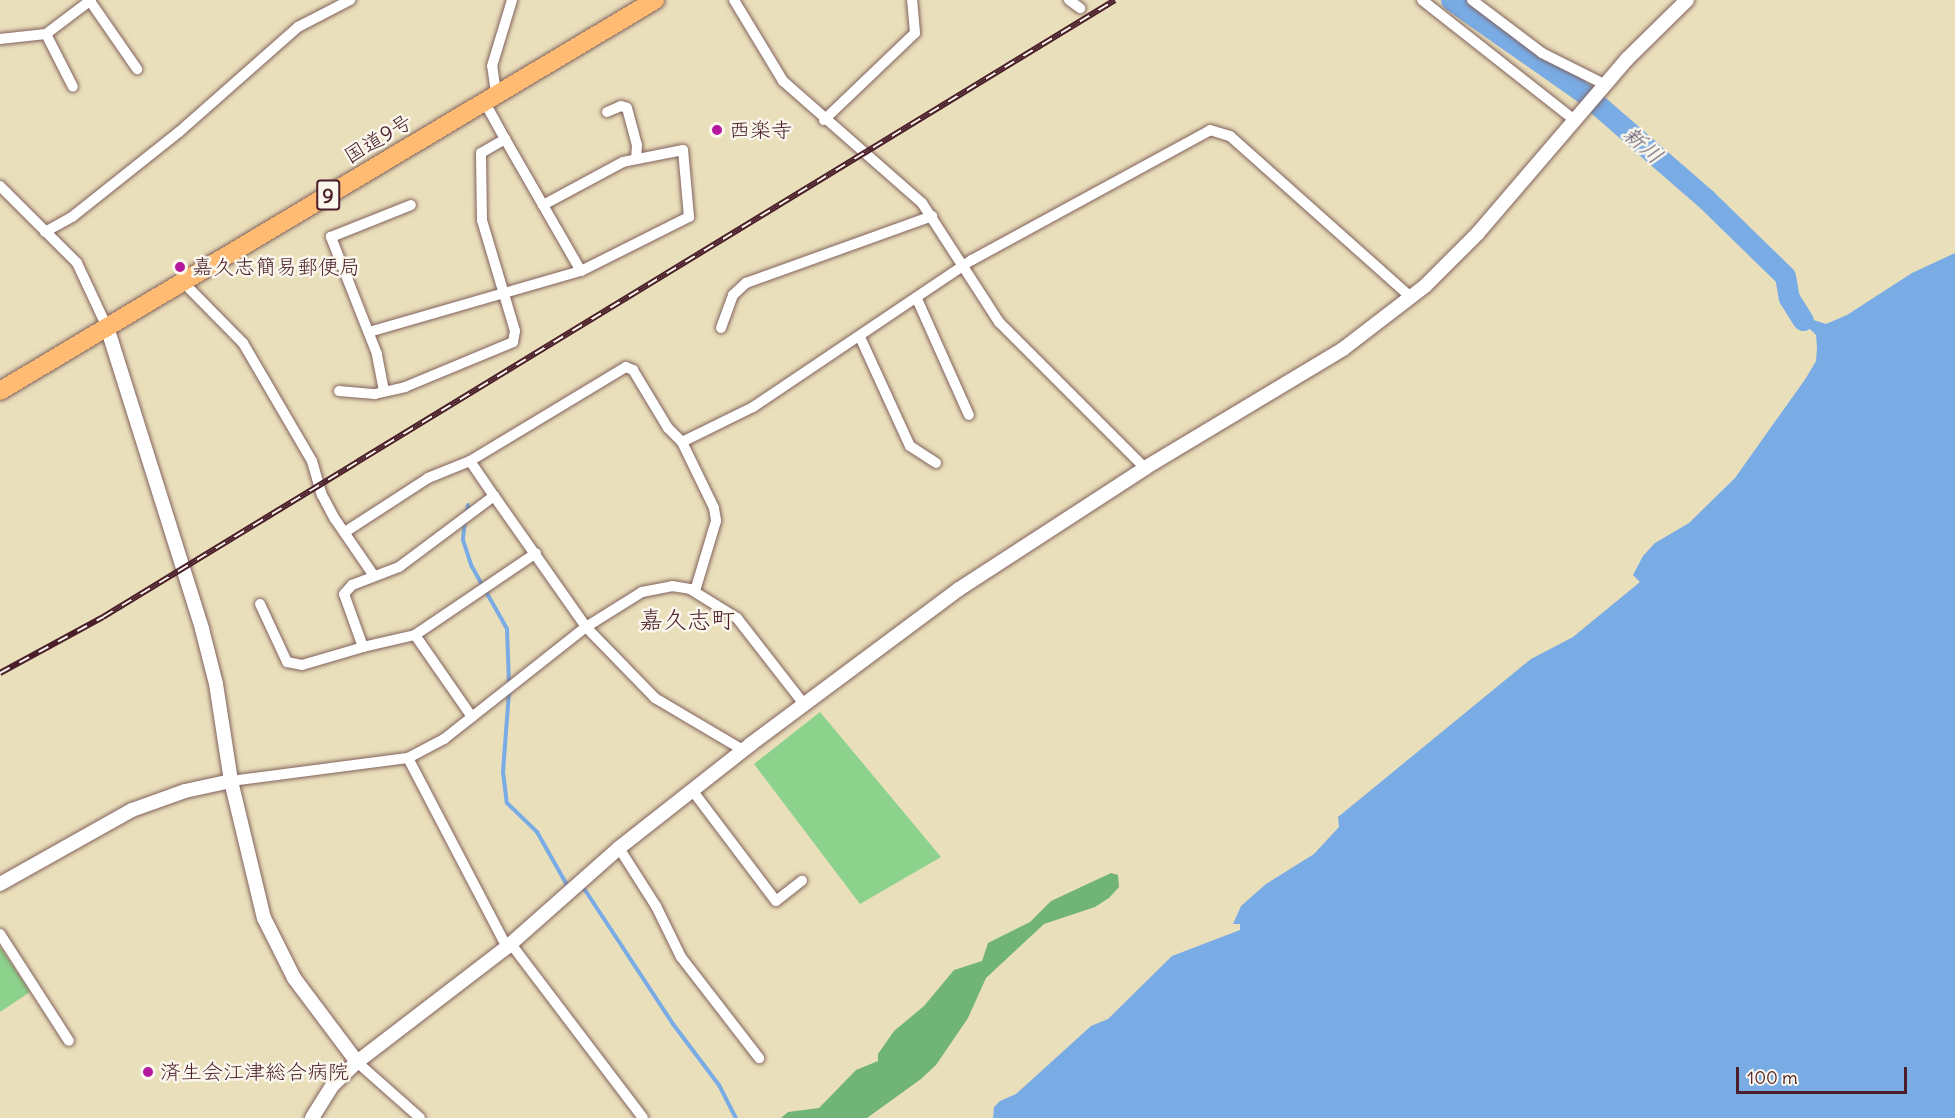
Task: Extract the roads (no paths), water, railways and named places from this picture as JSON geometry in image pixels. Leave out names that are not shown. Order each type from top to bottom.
[{"type":"highway","name":"国道9号","points":[[0,391],[655,0]]},
{"type":"street","points":[[0,39],[46,34],[90,0],[137,69]]},
{"type":"street","points":[[45,232],[72,217],[179,132],[298,27],[350,0]]},
{"type":"street","points":[[512,0],[492,66],[490,97],[505,139],[581,271]]},
{"type":"street","points":[[734,0],[783,81],[824,120],[922,203],[999,322],[1145,468]]},
{"type":"street","points":[[824,120],[915,33],[912,0]]},
{"type":"street","points":[[1070,0],[1080,8]]},
{"type":"street","points":[[1422,0],[1579,117]]},
{"type":"street","points":[[1472,0],[1542,53],[1604,88]]},
{"type":"street","points":[[312,1118],[333,1085],[357,1062],[509,946],[618,848],[804,704],[959,589],[1145,468],[1316,366],[1411,297],[1458,254],[1604,88],[1685,1]]},
{"type":"street","points":[[46,34],[73,87]]},
{"type":"street","points":[[607,111],[621,106],[627,108],[637,145],[636,159]]},
{"type":"street","points":[[682,442],[753,407],[963,268],[1210,130],[1222,131],[1411,297]]},
{"type":"street","points":[[339,391],[384,391],[433,378],[513,342],[515,332],[482,220],[482,153],[505,139]]},
{"type":"street","points":[[369,332],[581,271],[689,217],[683,150],[623,162],[543,205]]},
{"type":"street","points":[[0,186],[76,263],[107,327],[202,629],[216,684],[231,781],[254,881],[275,942],[294,978],[357,1062],[420,1118]]},
{"type":"street","points":[[384,391],[369,332],[331,237],[411,205]]},
{"type":"street","points":[[721,328],[733,295],[746,283],[932,216]]},
{"type":"street","points":[[184,283],[243,343],[312,461],[322,495],[374,576]]},
{"type":"street","points":[[917,298],[969,415]]},
{"type":"street","points":[[860,337],[910,446],[936,463]]},
{"type":"street","points":[[345,532],[428,478],[470,462],[626,367],[633,370],[668,428],[682,442],[714,508],[716,521],[695,591]]},
{"type":"street","points":[[470,462],[586,627],[655,698],[743,750]]},
{"type":"street","points":[[363,647],[344,594],[352,585],[399,567],[494,496]]},
{"type":"street","points":[[260,604],[287,662],[302,665],[415,635],[536,553]]},
{"type":"street","points":[[0,884],[132,810],[185,790],[231,781],[387,764],[408,758],[444,740],[586,627],[642,592],[672,586],[695,591],[737,618],[804,704]]},
{"type":"street","points":[[415,635],[472,717]]},
{"type":"street","points":[[408,758],[509,946],[643,1118]]},
{"type":"street","points":[[692,790],[776,901],[802,881]]},
{"type":"street","points":[[618,848],[656,906],[681,957],[759,1058]]},
{"type":"street","points":[[0,934],[69,1041]]},
{"type":"water","points":[[1955,253],[1955,1118],[993,1118],[994,1107],[1000,1101],[1016,1094],[1091,1026],[1108,1019],[1172,956],[1240,930],[1240,924],[1233,924],[1241,906],[1266,884],[1314,854],[1339,827],[1338,817],[1531,659],[1573,637],[1640,582],[1633,575],[1643,556],[1655,543],[1689,523],[1735,478],[1806,378],[1816,361],[1816,335],[1801,320],[1807,318],[1826,324],[1847,315],[1912,273]]},
{"type":"waterway","name":"新川","points":[[1451,0],[1584,93],[1706,199],[1785,276],[1789,298],[1803,320]]},
{"type":"waterway","points":[[467,513],[468,505]]},
{"type":"waterway","points":[[465,520],[463,540],[471,565],[507,629],[509,684]]},
{"type":"waterway","points":[[509,692],[503,772],[507,803],[537,832],[567,885]]},
{"type":"waterway","points":[[585,890],[673,1024],[719,1085],[736,1118]]},
{"type":"railway","points":[[0,673],[103,617],[1115,0]]},
{"type":"place","name":"西楽寺","points":[[717,130]]},
{"type":"place","name":"嘉久志簡易郵便局","points":[[180,267]]},
{"type":"place","name":"済生会江津総合病院","points":[[148,1072]]},
{"type":"district","name":"嘉久志町","points":[[687,620]]}]
